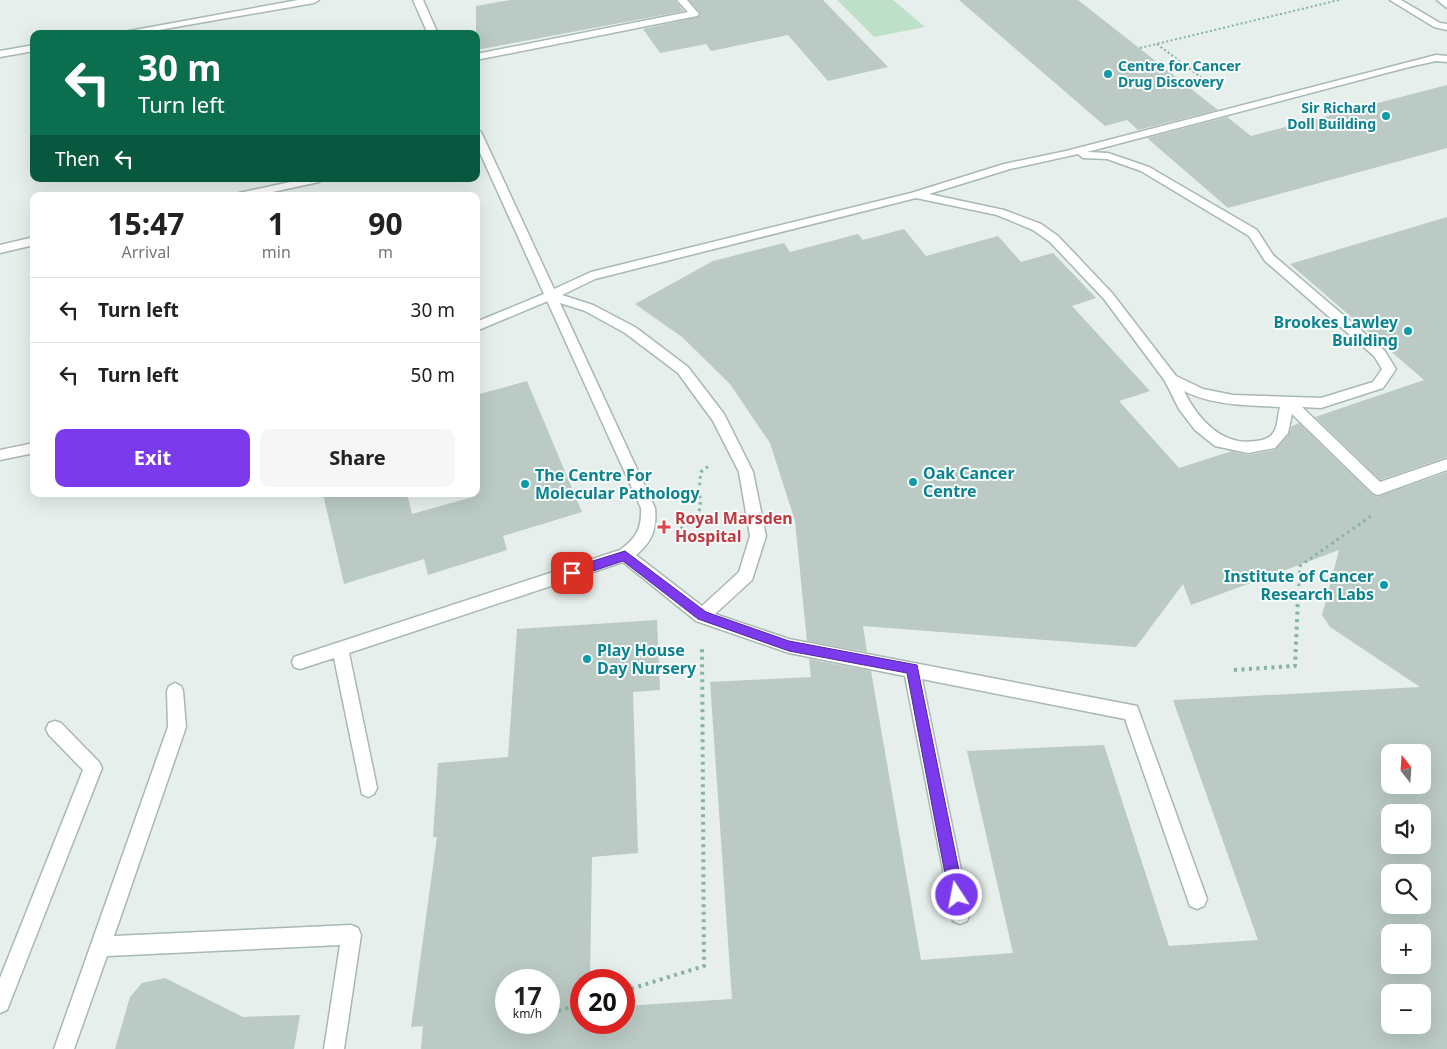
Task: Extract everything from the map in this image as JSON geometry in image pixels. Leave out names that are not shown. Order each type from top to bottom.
[{"type":"street","points":[[141,30],[314,0]]},
{"type":"street","points":[[418,0],[431,30]]},
{"type":"street","points":[[480,56],[694,14],[682,0]]},
{"type":"street","points":[[1395,0],[1437,25],[1447,27]]},
{"type":"street","points":[[1442,0],[1447,5]]},
{"type":"street","points":[[0,54],[30,49]]},
{"type":"street","points":[[480,325],[591,276],[915,194],[1008,166],[1067,154],[1407,65],[1436,58],[1447,59]]},
{"type":"street","points":[[300,662],[625,556],[644,541],[650,523],[648,508],[480,144]]},
{"type":"street","points":[[1067,154],[1108,156],[1145,169],[1252,233],[1269,258],[1379,353],[1389,369],[1378,385],[1321,402],[1233,400],[1200,393],[1171,379]]},
{"type":"street","points":[[259,192],[306,182]]},
{"type":"street","points":[[915,194],[1000,212],[1037,227],[1054,239],[1108,296],[1171,379],[1184,405],[1200,426],[1220,442],[1248,448],[1270,444],[1281,433],[1288,402]]},
{"type":"street","points":[[0,249],[30,243]]},
{"type":"street","points":[[551,295],[589,308],[630,330],[683,370],[719,418],[746,472],[758,536],[746,575],[702,616]]},
{"type":"street","points":[[1288,402],[1378,490],[1447,464]]},
{"type":"street","points":[[0,455],[30,449]]},
{"type":"street","points":[[625,556],[702,616],[789,646],[1132,712],[1196,899]]},
{"type":"street","points":[[340,648],[368,788]]},
{"type":"street","points":[[912,669],[960,914]]},
{"type":"street","points":[[64,1049],[177,727],[175,691]]},
{"type":"street","points":[[0,1003],[93,768],[54,729]]},
{"type":"street","points":[[100,946],[351,935],[334,1049]]},
{"type":"path","points":[[1140,48],[1339,0]]},
{"type":"path","points":[[1156,43],[1242,108]]},
{"type":"path","points":[[644,541],[680,530],[695,520],[701,508],[698,488],[701,472],[717,460],[737,454]]},
{"type":"path","points":[[1234,670],[1295,666],[1300,566],[1374,514],[1378,490]]},
{"type":"path","points":[[635,988],[704,966],[702,616]]},
{"type":"green space","points":[[837,0],[893,0],[925,27],[874,37]]},
{"type":"building","points":[[510,0],[675,0],[684,11],[480,49],[480,30],[476,30],[476,6]]},
{"type":"building","points":[[689,0],[823,0],[888,67],[828,81],[788,35],[711,51],[706,44],[660,53],[643,29],[698,17],[700,13]]},
{"type":"building","name":"Centre for Cancer Drug Discovery","points":[[959,0],[1078,0],[1218,110],[1138,130],[1127,120],[1105,126]]},
{"type":"building","name":"Sir Richard Doll Building","points":[[1447,85],[1447,148],[1228,208],[1147,138],[1227,117],[1251,136]]},
{"type":"building","name":"Brookes Lawley Building","points":[[1447,217],[1447,457],[1380,480],[1315,417],[1424,380],[1290,264]]},
{"type":"building","points":[[904,229],[926,256],[998,236],[1021,262],[1053,253],[1096,298],[1072,306],[1150,391],[1119,401],[1179,468],[1232,451],[1248,455],[1275,450],[1289,434],[1292,426],[1299,423],[1377,497],[1447,472],[1447,1049],[421,1049],[423,1026],[411,1027],[437,837],[433,837],[438,763],[508,757],[517,629],[657,620],[660,690],[633,692],[638,853],[592,857],[590,969],[570,969],[570,1034],[635,1034],[635,1005],[732,999],[710,682],[811,677],[809,659],[871,671],[921,960],[1013,953],[967,751],[1104,745],[1169,946],[1258,940],[1173,700],[1420,687],[1330,627],[1322,615],[1339,550],[1191,605],[1183,584],[1136,647],[863,626],[867,652],[807,641],[795,521],[770,443],[730,384],[682,337],[635,304],[713,261],[784,243],[790,252],[858,234],[863,240]]},
{"type":"building","name":"The Centre For Molecular Pathology","points":[[527,381],[582,512],[503,536],[507,550],[428,575],[424,559],[344,584],[324,497],[408,497],[412,514],[472,497],[480,497],[480,394]]},
{"type":"building","points":[[165,978],[243,1017],[300,1015],[294,1049],[115,1049],[130,997],[142,983]]},
{"type":"place","name":"Centre for Cancer Drug Discovery","points":[[1108,74]]},
{"type":"place","name":"Sir Richard Doll Building","points":[[1386,116]]},
{"type":"place","name":"Brookes Lawley Building","points":[[1408,331]]},
{"type":"place","name":"Oak Cancer Centre","points":[[913,482]]},
{"type":"place","name":"The Centre For Molecular Pathology","points":[[525,484]]},
{"type":"place","name":"Royal Marsden Hospital","points":[[664,527]]},
{"type":"place","name":"Institute of Cancer Research Labs","points":[[1384,585]]},
{"type":"place","name":"Play House Day Nursery","points":[[587,659]]},
{"type":"route","points":[[572,573],[625,556],[702,616],[789,646],[912,669],[957,895]]}]
